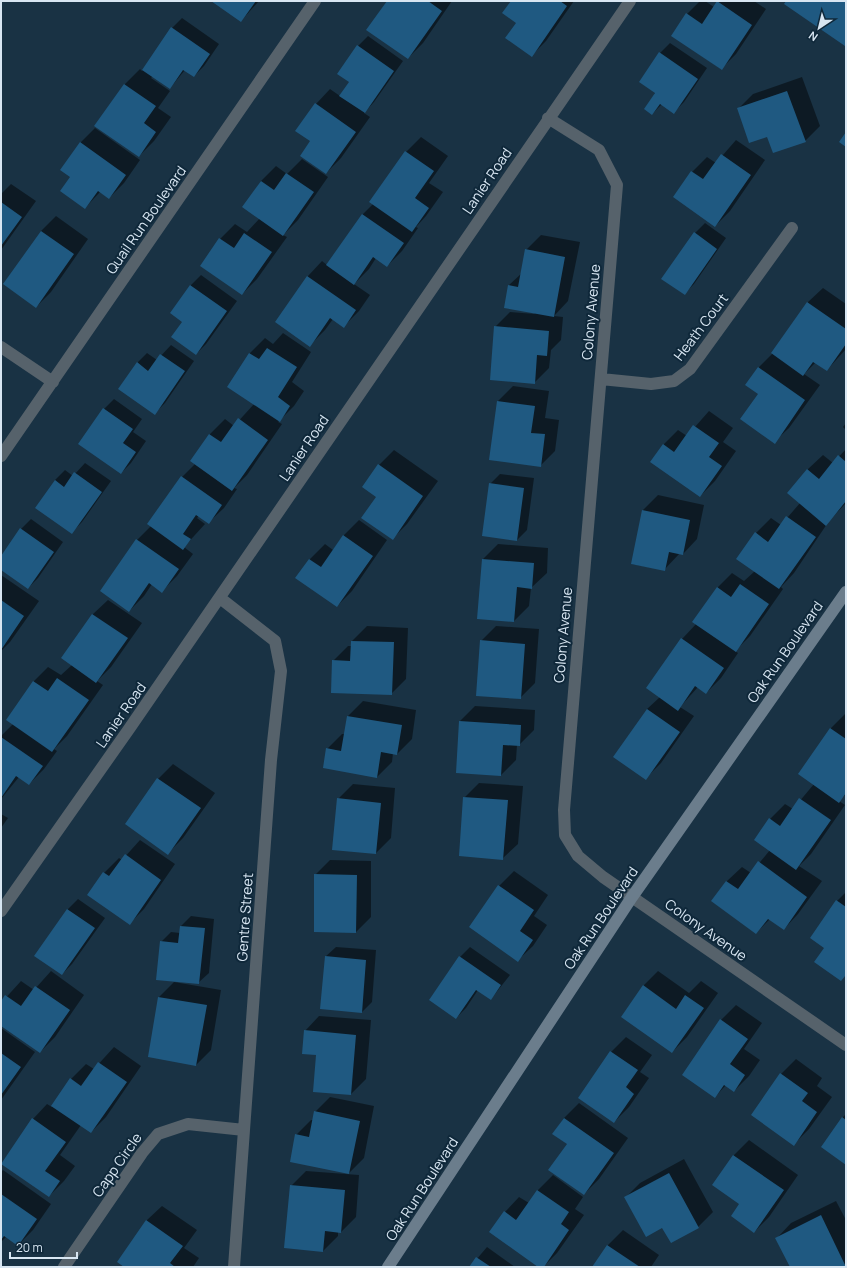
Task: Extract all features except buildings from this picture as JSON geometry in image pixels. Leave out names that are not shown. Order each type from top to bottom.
[{"type":"street","name":"Quail Run Boulevard","points":[[1,456],[315,1]]},
{"type":"street","name":"Lanier Road","points":[[1,911],[220,598],[548,118],[630,1]]},
{"type":"street","name":"Colony Avenue","points":[[548,118],[599,150],[617,185],[564,810],[564,835],[578,856],[632,897],[846,1045]]},
{"type":"street","name":"Heath Court","points":[[601,379],[650,384],[674,381],[690,369],[792,228]]},
{"type":"street","points":[[1,347],[53,382]]},
{"type":"street","name":"Oak Run Boulevard","points":[[388,1267],[632,897],[846,592]]},
{"type":"street","name":"Gentre Street","points":[[220,598],[275,641],[281,671],[271,760],[234,1267]]},
{"type":"street","name":"Capp Circle","points":[[64,1267],[142,1153],[158,1134],[188,1124],[244,1130]]}]
